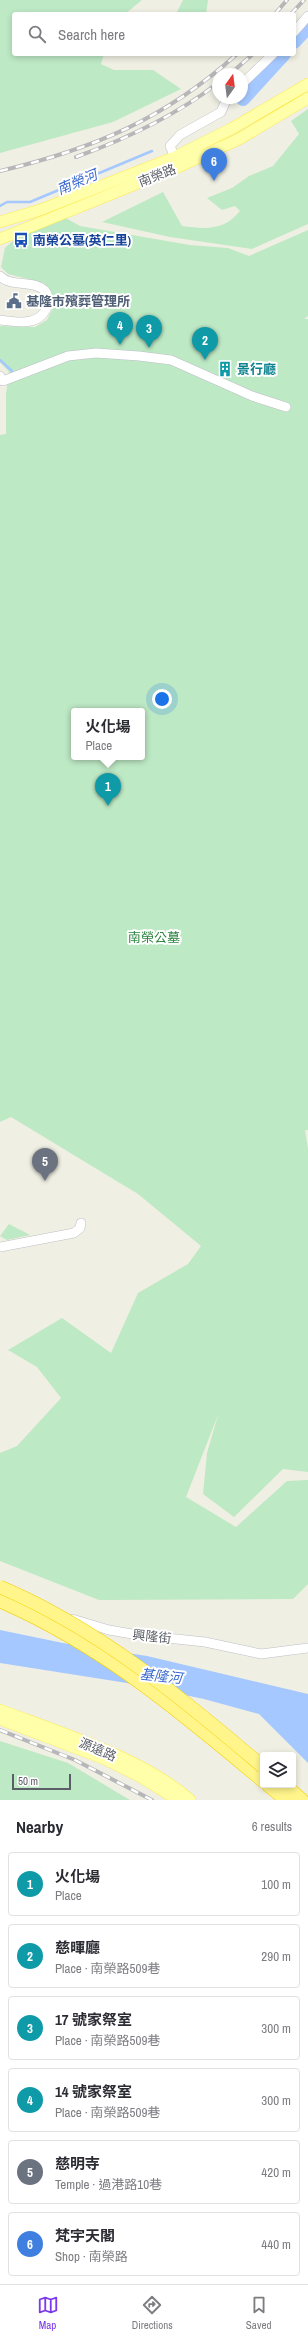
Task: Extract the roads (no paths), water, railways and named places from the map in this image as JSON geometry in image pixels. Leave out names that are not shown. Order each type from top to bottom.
[{"type":"highway","points":[[0,1587],[80,1628],[138,1666],[188,1704],[260,1764]]},
{"type":"highway","points":[[0,1601],[51,1626],[126,1672],[182,1712],[260,1778]]},
{"type":"highway","points":[[272,1788],[286,1800]]},
{"type":"highway","points":[[288,1788],[302,1800]]},
{"type":"main road","name":"南榮路","points":[[0,239],[176,162],[308,84]]},
{"type":"main road","name":"南榮路","points":[[0,222],[40,210],[239,139],[308,98]]},
{"type":"main road","name":"源遠路","points":[[0,1710],[158,1777],[179,1790],[190,1800]]},
{"type":"main road","name":"源遠路","points":[[0,1719],[107,1756],[178,1800]]},
{"type":"street","points":[[296,30],[308,16]]},
{"type":"street","points":[[248,78],[271,56]]},
{"type":"street","points":[[176,162],[170,146],[180,135],[221,112],[224,104]]},
{"type":"street","points":[[0,276],[7,281],[40,287],[46,293],[48,298],[43,315],[35,320],[24,322],[0,320]]},
{"type":"street","points":[[0,376],[3,381],[68,356],[96,354],[139,356],[171,360],[252,396],[286,407]]},
{"type":"street","points":[[0,1247],[74,1233],[80,1228],[81,1223]]},
{"type":"street","name":"興隆街","points":[[0,1593],[76,1621],[138,1635],[205,1642],[261,1654],[308,1648]]},
{"type":"water","name":"基隆河","points":[[0,1630],[63,1643],[147,1656],[308,1694],[308,1763],[259,1714],[204,1699],[127,1683],[0,1663]]},
{"type":"waterway","name":"南榮河","points":[[296,40],[308,27]]},
{"type":"waterway","name":"南榮河","points":[[248,94],[282,56]]},
{"type":"waterway","name":"南榮河","points":[[0,206],[7,202],[30,202],[152,151]]},
{"type":"waterway","name":"南榮河","points":[[0,360],[12,371]]},
{"type":"railway","points":[[277,12],[287,0]]},
{"type":"railway","points":[[293,12],[304,0]]},
{"type":"railway","points":[[0,171],[66,153],[126,129],[183,97],[235,56]]},
{"type":"railway","points":[[237,68],[251,56]]},
{"type":"railway","points":[[76,157],[150,126],[185,106],[212,88]]},
{"type":"railway","points":[[0,1730],[75,1760],[152,1800]]},
{"type":"place","name":"梵宇天閣","points":[[214,181]]},
{"type":"place","name":"南榮公墓(英仁里)","points":[[21,240]]},
{"type":"place","name":"基隆市殯葬管理所","points":[[14,301]]},
{"type":"place","name":"14 號家祭室","points":[[120,345]]},
{"type":"place","name":"17 號家祭室","points":[[149,348]]},
{"type":"place","name":"慈暉廳","points":[[205,360]]},
{"type":"place","name":"景行廳","points":[[225,369]]},
{"type":"place","name":"火化場","points":[[108,806]]},
{"type":"place","name":"慈明寺","points":[[45,1181]]},
{"type":"park label","name":"南榮公墓","points":[[154,937]]}]
